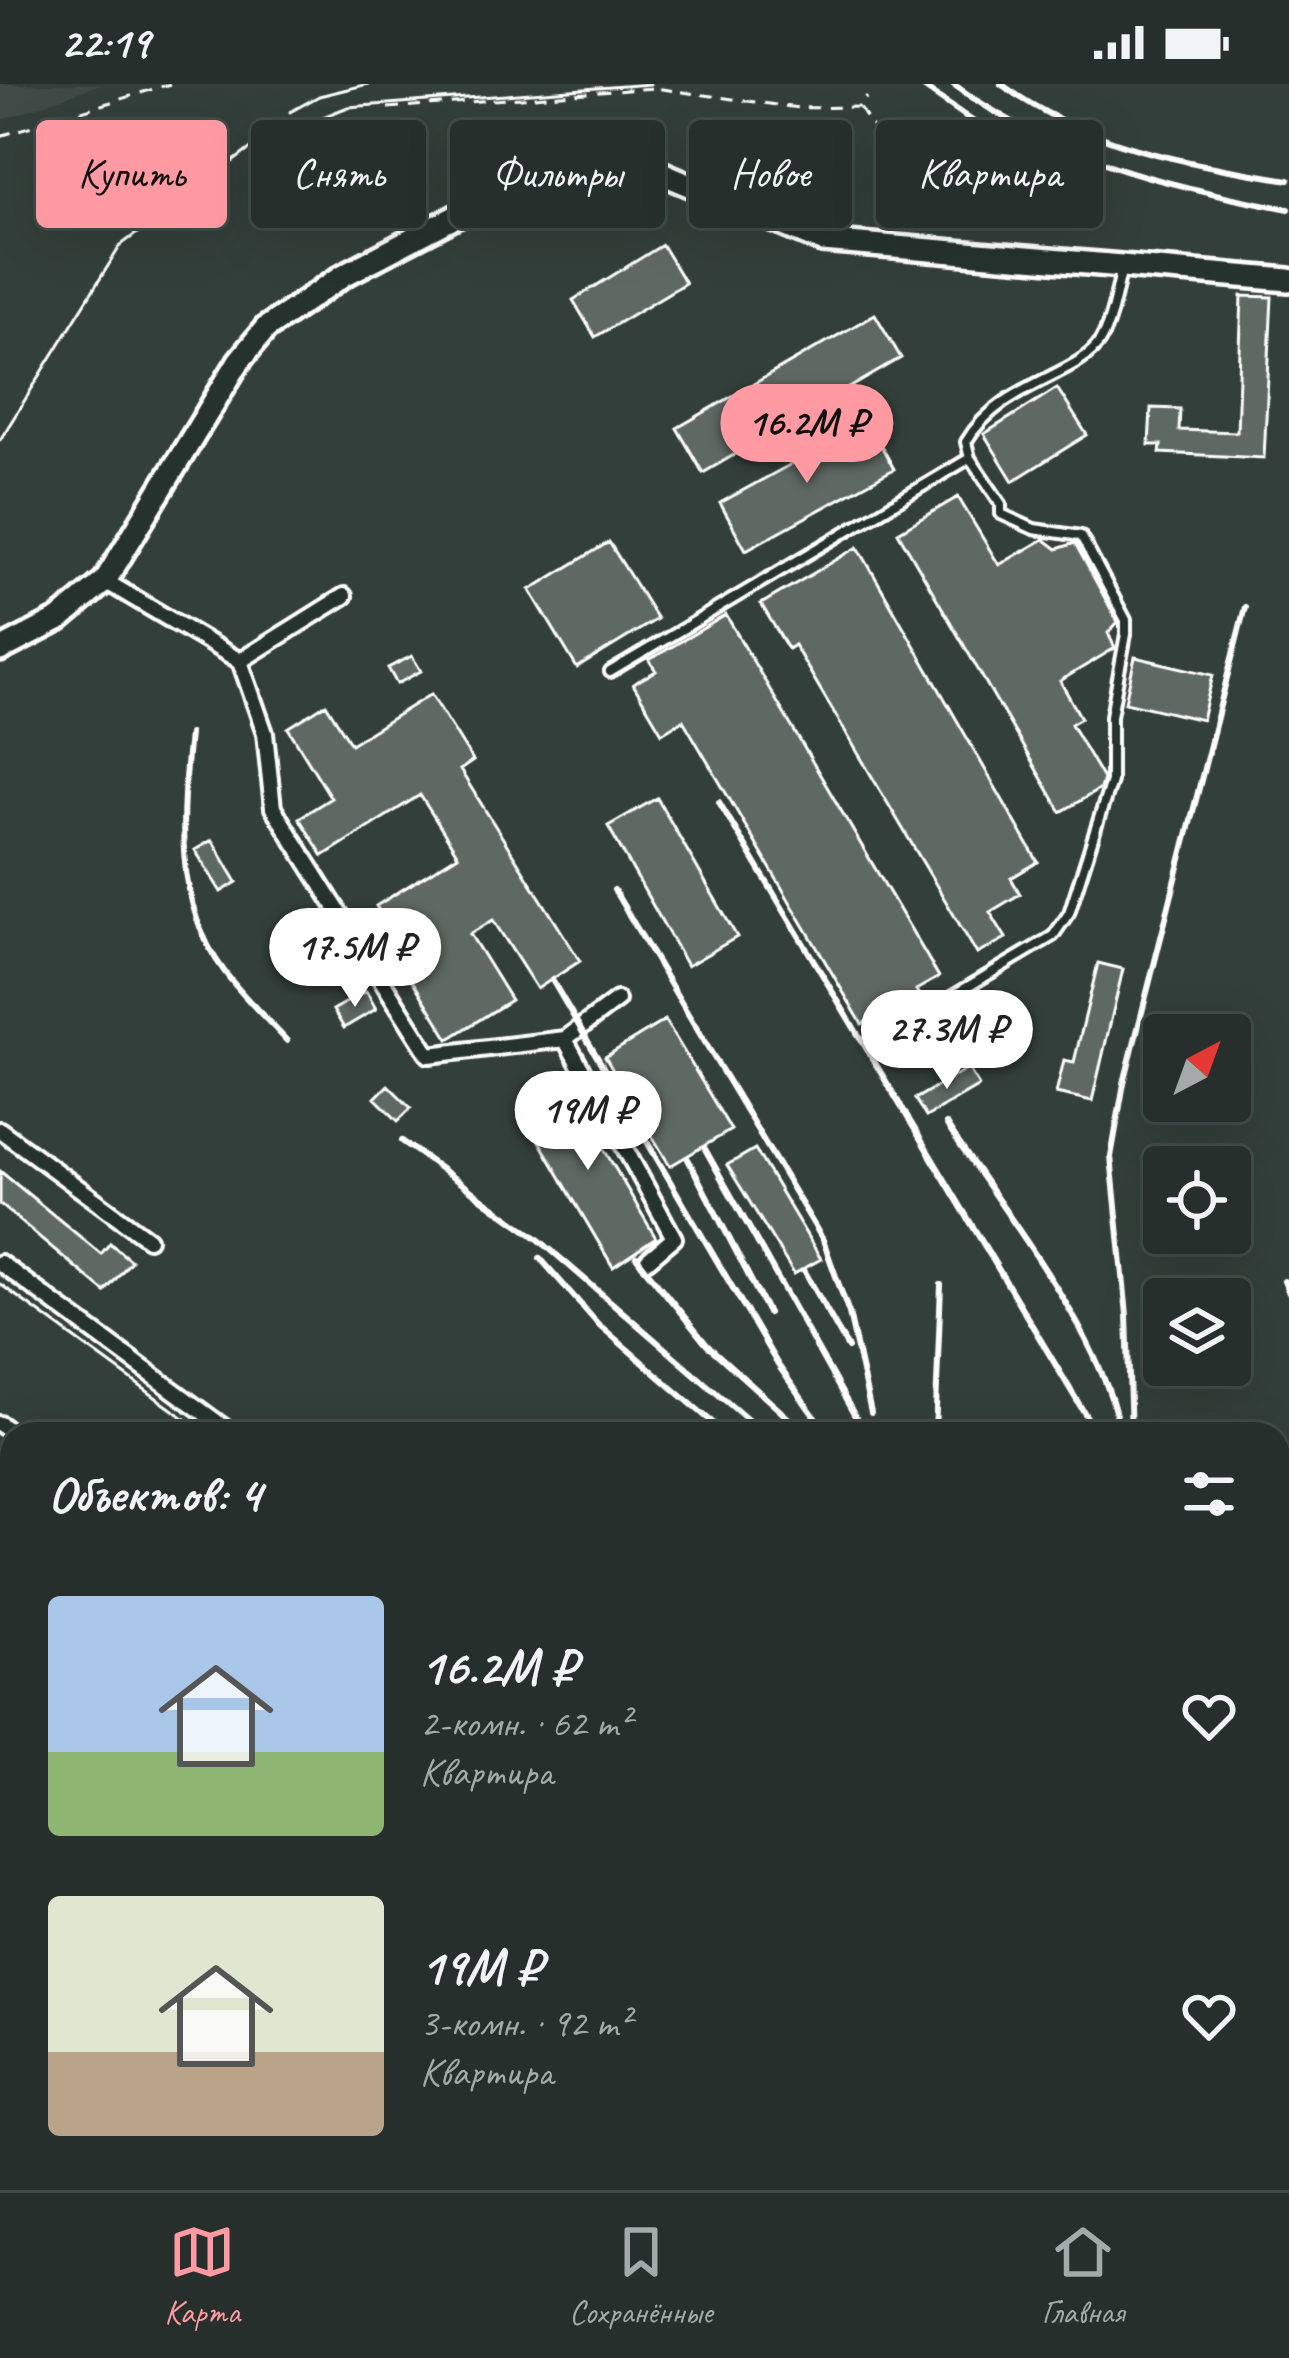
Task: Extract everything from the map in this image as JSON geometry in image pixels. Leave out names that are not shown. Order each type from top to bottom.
[{"type":"street","points":[[0,650],[59,619],[105,580],[239,361],[266,328],[344,274],[545,170],[608,163],[664,174],[823,241],[1289,280]]},
{"type":"street","points":[[105,580],[239,661],[265,733],[274,808],[429,1055],[566,1039],[617,1000]]},
{"type":"street","points":[[239,661],[344,596]]},
{"type":"street","points":[[566,1039],[674,1238],[648,1260]]},
{"type":"street","points":[[0,1130],[148,1239]]},
{"type":"street","points":[[0,1263],[217,1422]]},
{"type":"lane","points":[[878,1053],[944,1001],[1063,925],[1111,781],[1111,716],[1126,620],[1081,536],[1034,529],[1001,514],[1001,504],[970,458],[966,442],[994,408],[1028,383],[1083,358],[1100,342],[1122,266]]},
{"type":"lane","points":[[610,672],[970,458]]},
{"type":"path","points":[[0,136],[170,84]]},
{"type":"path","points":[[388,108],[654,88],[799,108],[859,106],[867,97]]},
{"type":"path","points":[[859,106],[875,133]]},
{"type":"path","points":[[888,228],[888,247]]},
{"type":"shaded area","points":[[0,84],[100,84],[0,121]]},
{"type":"building","points":[[662,245],[685,283],[595,337],[573,300]]},
{"type":"building","points":[[1242,296],[1272,297],[1264,458],[1160,453],[1161,445],[1149,445],[1151,408],[1180,409],[1179,430],[1237,432]]},
{"type":"building","points":[[875,314],[901,358],[703,473],[677,428]]},
{"type":"building","points":[[1057,388],[1087,435],[1013,481],[984,434]]},
{"type":"building","points":[[868,422],[894,469],[746,550],[720,503]]},
{"type":"building","points":[[958,497],[999,565],[1044,539],[1057,549],[1075,543],[1118,622],[1108,633],[1115,648],[1060,681],[1081,718],[1071,724],[1103,779],[1100,789],[1061,812],[898,532]]},
{"type":"building","points":[[609,542],[657,619],[577,668],[530,590]]},
{"type":"building","points":[[858,547],[1038,862],[1011,878],[1020,894],[990,912],[1006,938],[977,954],[794,645],[788,649],[761,604]]},
{"type":"building","points":[[726,615],[939,977],[916,990],[925,1005],[898,1024],[888,1009],[862,1024],[683,720],[662,733],[633,684],[656,671],[649,660]]},
{"type":"building","points":[[412,656],[421,671],[397,684],[388,668]]},
{"type":"building","points":[[1135,657],[1213,675],[1202,720],[1125,702]]},
{"type":"building","points":[[431,694],[473,761],[460,770],[580,961],[537,989],[493,920],[470,934],[511,1000],[449,1039],[388,942],[396,937],[376,906],[458,855],[420,795],[323,856],[299,818],[331,798],[288,728],[326,704],[351,744]]},
{"type":"building","points":[[657,798],[737,937],[687,966],[608,826]]},
{"type":"building","points":[[212,840],[237,882],[221,892],[195,850]]},
{"type":"building","points":[[1098,963],[1123,969],[1092,1101],[1056,1093],[1064,1060],[1074,1062]]},
{"type":"building","points":[[366,991],[376,1009],[344,1028],[333,1010]]},
{"type":"building","points":[[665,1020],[731,1130],[670,1166],[605,1057]]},
{"type":"building","points":[[977,1033],[986,1049],[956,1066],[947,1050]]},
{"type":"building","points":[[968,1068],[979,1086],[926,1117],[915,1099]]},
{"type":"building","points":[[564,1081],[656,1238],[613,1267],[519,1107]]},
{"type":"building","points":[[388,1085],[411,1108],[398,1121],[375,1098]]},
{"type":"building","points":[[755,1149],[821,1259],[794,1274],[727,1165]]},
{"type":"building","points":[[0,1171],[101,1254],[110,1243],[131,1261],[105,1292],[0,1204]]},
{"type":"tram line","points":[[290,112],[319,96],[368,84]]},
{"type":"tram line","points":[[0,440],[121,245],[258,143],[348,107],[650,84]]},
{"type":"tram line","points":[[0,1284],[190,1422]]},
{"type":"railway","points":[[919,84],[971,120]]},
{"type":"railway","points":[[953,84],[1031,132],[1113,166],[1289,209]]},
{"type":"railway","points":[[1001,84],[1034,106],[1103,138],[1175,159],[1289,180]]},
{"type":"railway","points":[[1131,1422],[1127,1315],[1111,1157],[1124,1083],[1245,607]]},
{"type":"railway","points":[[189,734],[184,857],[196,916],[224,971],[287,1041]]},
{"type":"railway","points":[[719,802],[1090,1422]]},
{"type":"railway","points":[[614,890],[823,1240],[849,1313],[871,1413]]},
{"type":"railway","points":[[552,980],[778,1365],[818,1422]]},
{"type":"railway","points":[[946,1124],[1071,1311],[1092,1351],[1117,1422]]},
{"type":"railway","points":[[402,1141],[537,1238],[750,1422]]},
{"type":"railway","points":[[705,1149],[858,1422]]},
{"type":"railway","points":[[688,1159],[768,1313]]},
{"type":"railway","points":[[636,1257],[707,1345],[793,1422]]},
{"type":"railway","points":[[540,1258],[597,1323],[712,1422]]},
{"type":"railway","points":[[804,1270],[848,1348]]},
{"type":"railway","points":[[1284,1281],[1289,1293]]},
{"type":"railway","points":[[935,1422],[941,1285]]}]
